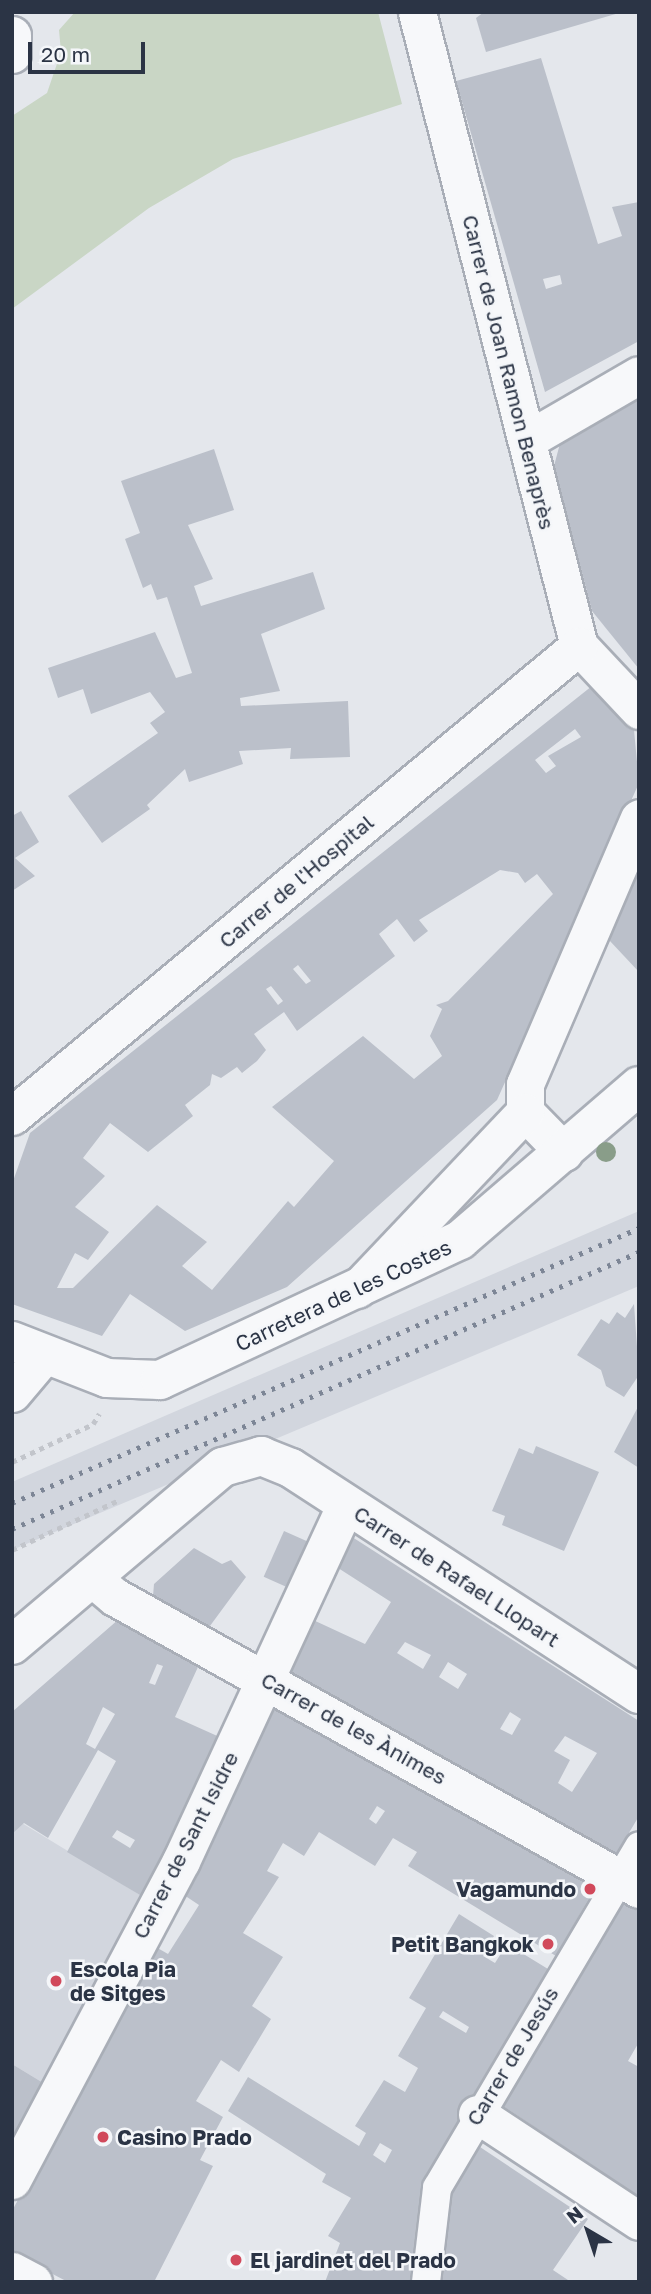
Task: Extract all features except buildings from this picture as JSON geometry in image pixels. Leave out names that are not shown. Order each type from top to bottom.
[{"type":"street","name":"Carrer de Joan Ramon Benaprès","points":[[416,12],[579,646],[639,710]]},
{"type":"street","points":[[12,34],[12,54]]},
{"type":"street","points":[[527,440],[639,375]]},
{"type":"street","name":"Carrer de l'Hospital","points":[[12,1116],[579,646]]},
{"type":"street","points":[[355,1291],[525,1112],[525,1084],[639,818]]},
{"type":"street","name":"Carretera de les Costes","points":[[29,1347],[107,1378],[147,1384],[355,1291],[460,1240],[639,1086]]},
{"type":"street","points":[[525,1112],[564,1152]]},
{"type":"street","points":[[12,1394],[29,1347]]},
{"type":"street","name":"Carrer de Rafael Llopart","points":[[91,1577],[223,1467],[250,1456],[275,1460],[639,1695]]},
{"type":"street","name":"Carrer de Sant Isidre","points":[[12,2180],[181,1861],[268,1679],[346,1504]]},
{"type":"street","points":[[12,1645],[91,1577]]},
{"type":"street","name":"Carrer de les Ànimes","points":[[91,1577],[115,1597],[268,1679],[629,1884]]},
{"type":"street","name":"Carrer de Jesús","points":[[426,2282],[437,2188],[477,2114],[629,1884],[639,1846]]},
{"type":"street","points":[[477,2114],[639,2221]]},
{"type":"street","points":[[12,2271],[33,2282]]},
{"type":"path","points":[[12,1462],[93,1424]]},
{"type":"path","points":[[12,1550],[122,1499]]},
{"type":"shaded area","points":[[639,1211],[639,1286],[12,1550],[12,1482]]},
{"type":"shaded area","name":"Escola Pia de Sitges","points":[[12,1817],[145,1898],[45,2084],[12,2064]]},
{"type":"green space","points":[[75,12],[378,12],[402,104],[233,159],[149,208],[12,309],[12,116],[47,93],[61,52],[59,30]]},
{"type":"railway","points":[[12,1503],[639,1228]]},
{"type":"railway","points":[[12,1529],[639,1252]]},
{"type":"place","name":"Vagamundo","points":[[590,1889]]},
{"type":"place","name":"Petit Bangkok","points":[[548,1944]]},
{"type":"place","name":"Escola Pia de Sitges","points":[[56,1981]]},
{"type":"place","name":"Casino Prado","points":[[103,2137]]},
{"type":"place","name":"El jardinet del Prado","points":[[236,2260]]}]
